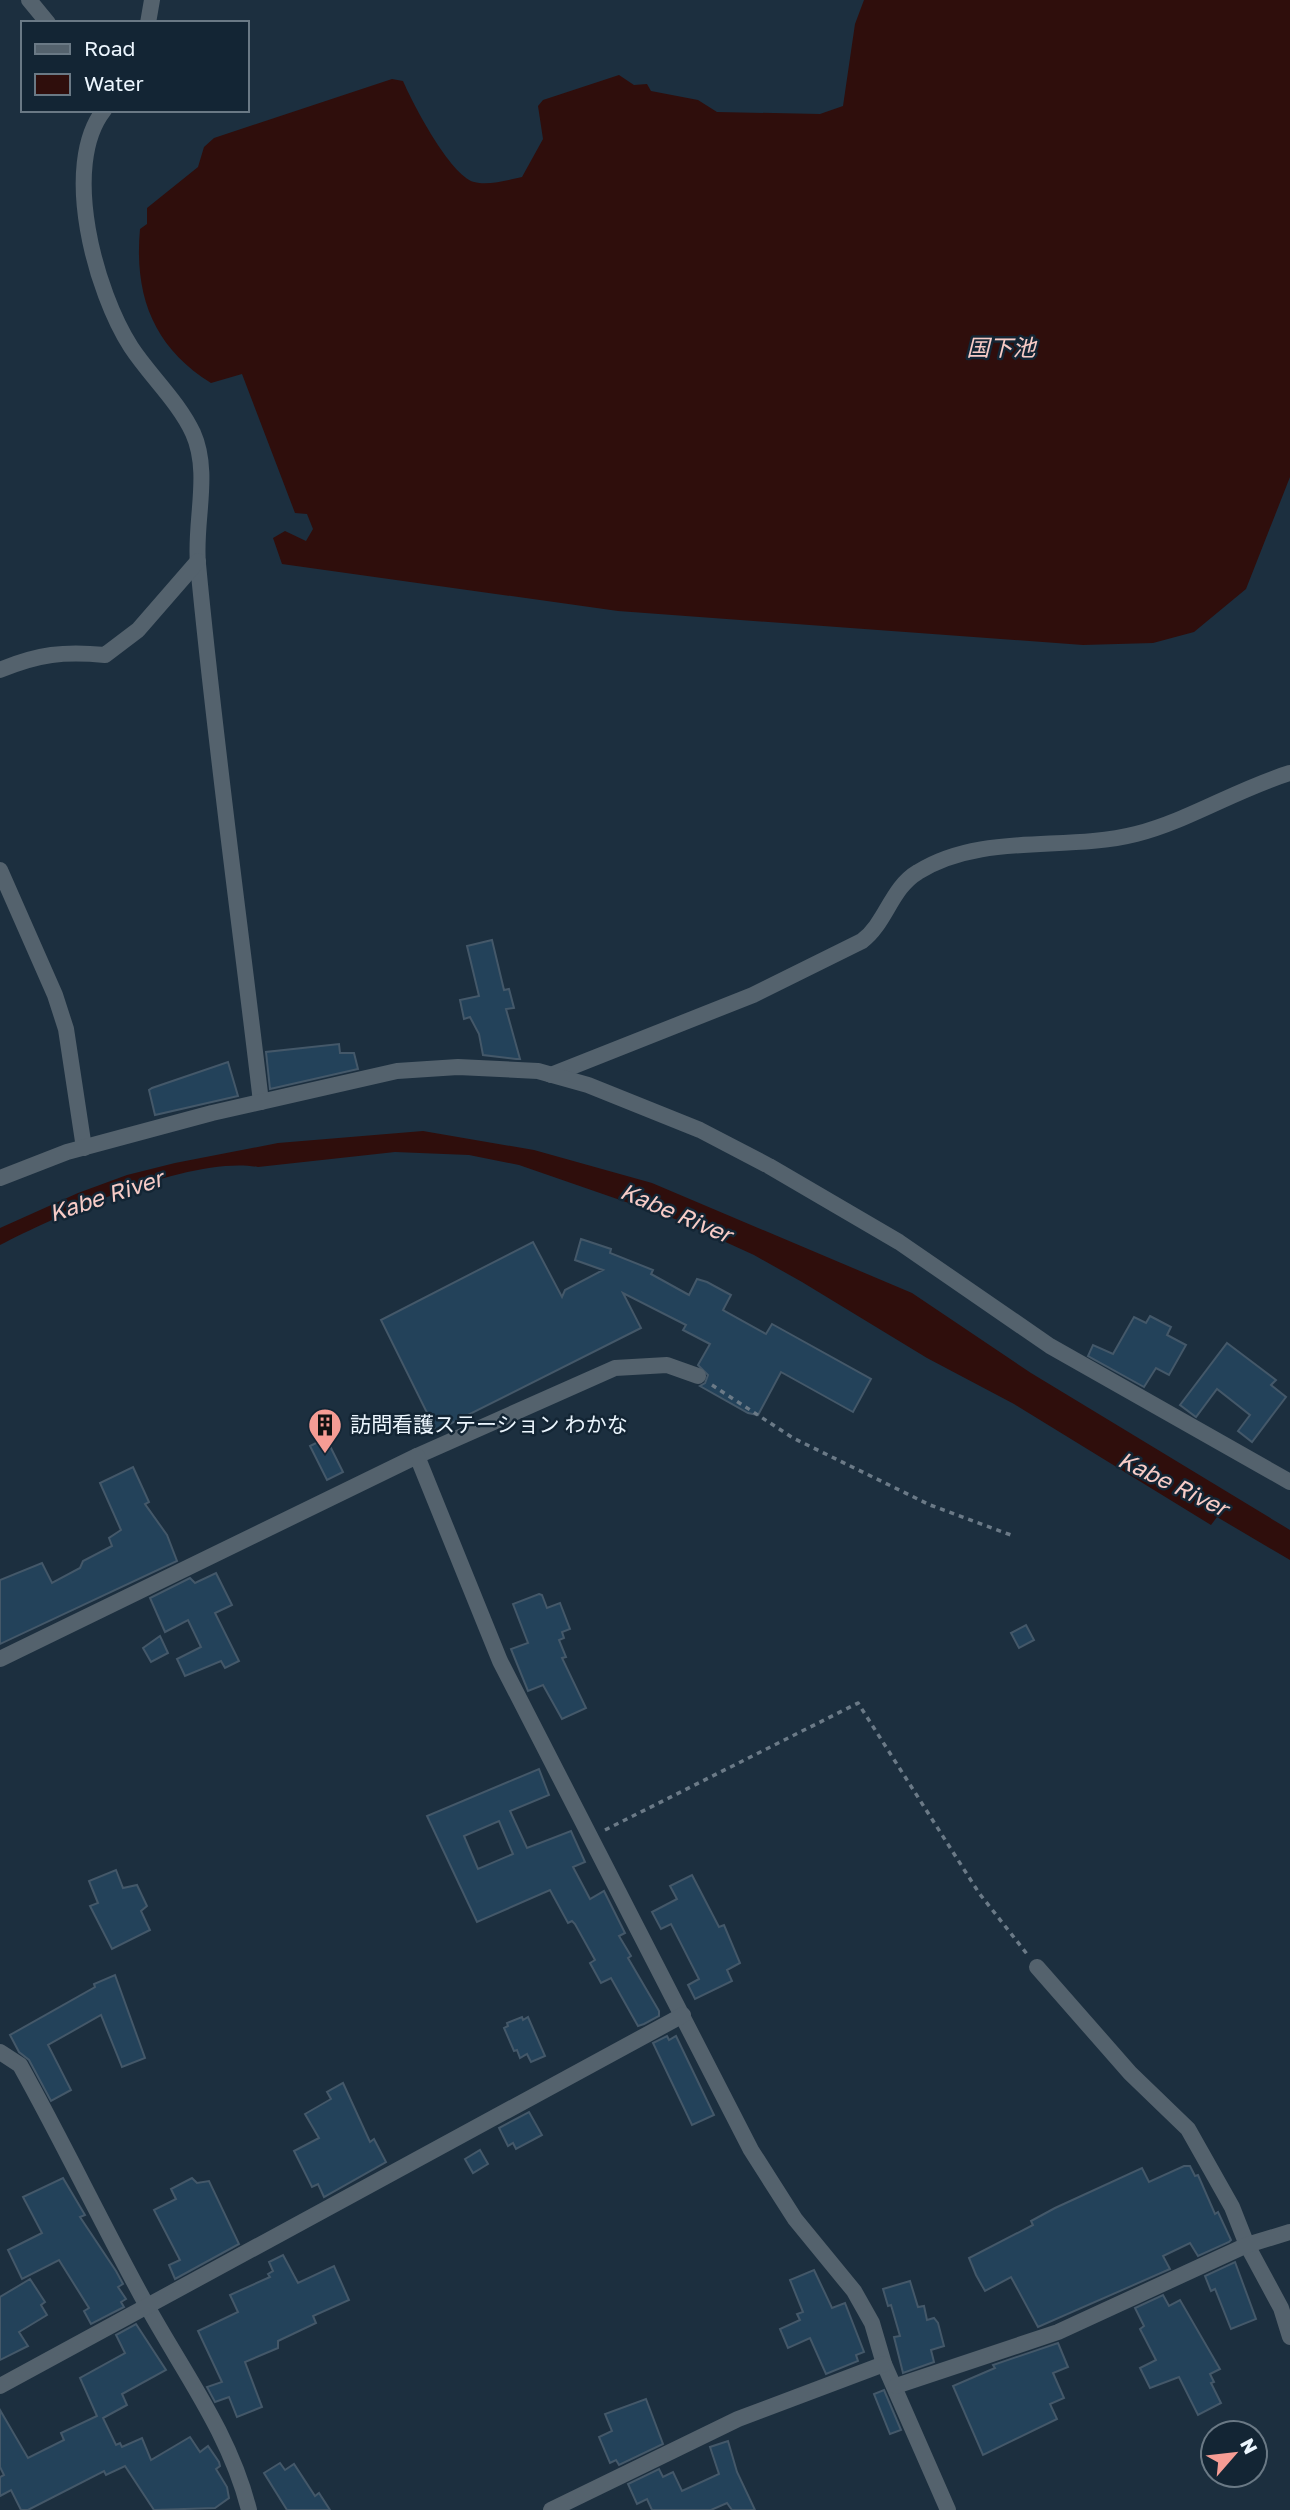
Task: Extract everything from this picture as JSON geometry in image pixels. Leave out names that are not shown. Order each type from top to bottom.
[{"type":"street","points":[[29,0],[46,21]]},
{"type":"street","points":[[148,21],[152,0]]},
{"type":"street","points":[[100,112],[87,150],[84,210],[115,320],[193,434],[200,458],[198,561],[261,1102]]},
{"type":"street","points":[[0,670],[64,652],[104,656],[138,630],[198,561]]},
{"type":"street","points":[[551,1074],[753,995],[862,941],[875,931],[902,884],[916,873],[955,854],[1090,843],[1137,834],[1201,812],[1248,789],[1290,773]]},
{"type":"street","points":[[0,870],[55,995],[66,1029],[84,1148]]},
{"type":"street","points":[[0,1178],[84,1148],[261,1102],[397,1071],[458,1067],[551,1074],[588,1085],[700,1130],[769,1166],[899,1242],[1050,1346],[1290,1482]]},
{"type":"street","points":[[0,1659],[416,1456],[615,1368],[667,1365],[698,1376]]},
{"type":"street","points":[[416,1456],[500,1661],[751,2150],[795,2219],[853,2291],[872,2323],[884,2364],[896,2386],[948,2510]]},
{"type":"street","points":[[1037,1967],[1130,2073],[1188,2129],[1232,2207],[1247,2245],[1281,2308],[1290,2337]]},
{"type":"street","points":[[0,2386],[683,2015]]},
{"type":"street","points":[[0,2052],[20,2065],[147,2306],[220,2430],[243,2485],[249,2510]]},
{"type":"street","points":[[896,2386],[1058,2332],[1247,2245],[1290,2232]]},
{"type":"street","points":[[551,2510],[738,2419],[884,2364]]},
{"type":"path","points":[[698,1376],[793,1438],[930,1505],[1012,1535]]},
{"type":"path","points":[[591,1836],[858,1703],[979,1893],[1037,1967]]},
{"type":"water","name":"国下池","points":[[864,0],[1290,0],[1290,477],[1246,589],[1194,632],[1153,643],[1083,645],[618,611],[282,564],[273,538],[285,531],[306,541],[313,529],[307,514],[295,513],[242,374],[211,383],[191,369],[161,336],[145,297],[140,276],[140,229],[147,224],[147,208],[198,167],[204,147],[214,138],[392,79],[403,81],[433,138],[454,166],[464,177],[480,183],[522,177],[543,139],[538,106],[543,100],[619,75],[634,85],[647,84],[651,91],[698,100],[717,112],[820,114],[843,106],[855,24]]},
{"type":"water","name":"Kabe River","points":[[423,1131],[534,1150],[652,1183],[912,1293],[1031,1373],[1290,1530],[1290,1560],[1217,1517],[1211,1525],[1014,1404],[927,1358],[754,1255],[675,1219],[519,1165],[469,1155],[395,1152],[258,1167],[230,1166],[198,1170],[127,1190],[56,1218],[0,1245],[0,1228],[78,1193],[127,1175],[278,1143]]},
{"type":"building","points":[[492,940],[504,990],[509,989],[514,1008],[506,1009],[520,1059],[483,1055],[479,1034],[470,1017],[464,1019],[460,1000],[479,996],[467,946]]},
{"type":"building","points":[[339,1044],[340,1053],[354,1053],[358,1069],[270,1089],[266,1052]]},
{"type":"building","points":[[228,1062],[238,1096],[155,1115],[149,1090]]},
{"type":"building","points":[[581,1239],[611,1249],[610,1253],[653,1270],[651,1274],[689,1295],[697,1279],[707,1282],[731,1295],[723,1310],[766,1334],[772,1324],[871,1379],[853,1412],[781,1372],[758,1415],[748,1413],[700,1386],[705,1383],[708,1375],[698,1365],[710,1344],[683,1330],[686,1325],[623,1293],[641,1328],[436,1431],[381,1320],[533,1242],[562,1297],[565,1290],[603,1270],[575,1260]]},
{"type":"building","points":[[1150,1316],[1171,1327],[1167,1335],[1186,1345],[1169,1375],[1156,1368],[1144,1387],[1088,1356],[1093,1345],[1113,1354],[1134,1317],[1146,1323]]},
{"type":"building","points":[[1227,1343],[1276,1380],[1271,1385],[1286,1397],[1252,1442],[1238,1431],[1250,1415],[1217,1389],[1196,1417],[1180,1405]]},
{"type":"building","name":"訪問看護ステーション わかな","points":[[326,1438],[343,1472],[327,1480],[310,1446]]},
{"type":"building","points":[[133,1467],[149,1502],[145,1504],[167,1535],[177,1561],[0,1644],[0,1580],[42,1563],[52,1583],[80,1568],[83,1561],[112,1546],[109,1538],[121,1530],[100,1483]]},
{"type":"building","points":[[216,1573],[232,1605],[215,1613],[239,1661],[225,1668],[221,1661],[185,1676],[177,1659],[201,1647],[188,1620],[165,1632],[150,1598],[190,1578],[195,1583]]},
{"type":"building","points":[[542,1595],[547,1608],[560,1603],[570,1629],[562,1632],[564,1638],[559,1640],[566,1657],[562,1658],[586,1708],[562,1719],[543,1685],[528,1691],[511,1649],[528,1643],[513,1604]]},
{"type":"building","points":[[1026,1625],[1034,1640],[1019,1648],[1011,1633]]},
{"type":"building","points":[[160,1636],[168,1653],[151,1662],[143,1648]]},
{"type":"building","points":[[539,1769],[549,1795],[510,1811],[527,1848],[571,1831],[585,1862],[573,1867],[590,1899],[604,1891],[625,1933],[619,1936],[631,1956],[628,1958],[659,2011],[659,2016],[638,2026],[611,1978],[601,1983],[590,1963],[595,1960],[575,1924],[572,1921],[568,1923],[550,1890],[477,1922],[427,1816]],"holes":[[[499,1821],[513,1854],[478,1869],[464,1836]]]},
{"type":"building","points":[[116,1870],[123,1888],[137,1885],[147,1906],[141,1911],[150,1930],[112,1949],[90,1906],[98,1903],[89,1881]]},
{"type":"building","points":[[692,1875],[719,1927],[724,1925],[740,1963],[727,1970],[732,1981],[695,1999],[688,1985],[699,1979],[671,1924],[661,1929],[652,1912],[677,1899],[670,1886]]},
{"type":"building","points":[[115,1975],[145,2058],[122,2067],[101,2015],[48,2045],[71,2090],[51,2101],[29,2060],[19,2052],[10,2035],[95,1987],[94,1984]]},
{"type":"building","points":[[522,2017],[523,2020],[528,2017],[545,2056],[531,2062],[527,2054],[520,2058],[517,2050],[514,2051],[504,2028],[508,2026],[507,2023]]},
{"type":"building","points":[[667,2036],[669,2040],[676,2036],[714,2115],[692,2125],[653,2043]]},
{"type":"building","points":[[343,2083],[370,2142],[374,2139],[386,2162],[324,2197],[318,2184],[312,2187],[294,2151],[319,2138],[305,2114],[331,2099],[327,2092]]},
{"type":"building","points":[[529,2112],[542,2135],[516,2149],[513,2143],[508,2146],[499,2128]]},
{"type":"building","points":[[480,2150],[488,2164],[473,2173],[465,2159]]},
{"type":"building","points":[[1184,2166],[1190,2166],[1195,2176],[1198,2175],[1215,2214],[1218,2212],[1231,2240],[1229,2242],[1198,2256],[1190,2243],[1163,2256],[1170,2269],[1038,2327],[1011,2277],[985,2291],[969,2258],[1033,2225],[1031,2221],[1055,2208],[1142,2168],[1149,2182]]},
{"type":"building","points":[[63,2178],[85,2215],[80,2217],[123,2284],[118,2287],[126,2299],[121,2302],[124,2307],[91,2324],[84,2311],[89,2308],[59,2260],[22,2279],[8,2250],[42,2233],[23,2197]]},
{"type":"building","points":[[192,2178],[197,2183],[209,2181],[239,2244],[175,2279],[169,2265],[180,2260],[154,2210],[176,2199],[171,2189]]},
{"type":"building","points":[[283,2255],[298,2283],[334,2266],[349,2300],[313,2316],[316,2323],[278,2341],[278,2348],[245,2362],[262,2407],[237,2417],[229,2397],[215,2402],[207,2387],[222,2382],[198,2331],[238,2312],[230,2295],[270,2277],[268,2274],[273,2271],[269,2262]]},
{"type":"building","points":[[1235,2262],[1256,2319],[1231,2329],[1215,2289],[1211,2291],[1205,2276]]},
{"type":"building","points":[[814,2270],[832,2308],[845,2303],[864,2352],[856,2355],[858,2361],[826,2374],[810,2338],[788,2348],[780,2329],[800,2320],[797,2314],[803,2312],[790,2280]]},
{"type":"building","points":[[30,2279],[45,2302],[41,2305],[47,2315],[19,2332],[28,2346],[0,2360],[0,2297]]},
{"type":"building","points":[[910,2281],[918,2307],[924,2306],[927,2320],[934,2318],[938,2323],[944,2346],[931,2350],[934,2362],[903,2373],[894,2337],[900,2336],[883,2289]]},
{"type":"building","points":[[1163,2295],[1169,2306],[1180,2300],[1220,2369],[1210,2374],[1214,2382],[1211,2383],[1221,2403],[1198,2415],[1179,2377],[1150,2388],[1140,2368],[1156,2360],[1140,2329],[1144,2326],[1135,2308]]},
{"type":"building","points":[[136,2324],[166,2370],[122,2394],[127,2405],[103,2418],[116,2445],[120,2443],[122,2447],[142,2438],[151,2460],[190,2437],[200,2452],[208,2446],[219,2462],[220,2466],[216,2469],[227,2487],[229,2498],[215,2508],[154,2510],[125,2466],[106,2475],[104,2471],[28,2510],[21,2510],[11,2490],[0,2496],[0,2477],[4,2475],[0,2467],[0,2410],[28,2458],[64,2440],[61,2433],[97,2416],[80,2378],[125,2353],[116,2335]]},
{"type":"building","points":[[1058,2343],[1068,2367],[1053,2373],[1064,2398],[1050,2404],[1057,2419],[983,2455],[953,2386],[995,2368],[993,2365]]},
{"type":"building","points":[[884,2390],[901,2430],[890,2434],[874,2394]]},
{"type":"building","points":[[646,2399],[663,2444],[619,2465],[616,2460],[610,2463],[599,2437],[612,2431],[605,2414]]},
{"type":"building","points":[[728,2441],[737,2472],[755,2510],[732,2510],[727,2503],[711,2510],[652,2510],[647,2499],[637,2504],[628,2484],[659,2469],[663,2477],[673,2472],[682,2491],[719,2474],[710,2447]]},
{"type":"building","points":[[280,2463],[285,2470],[294,2464],[315,2496],[319,2493],[330,2510],[287,2510],[264,2473]]},
{"type":"place","name":"訪問看護ステーション わかな","points":[[325,1455]]}]
